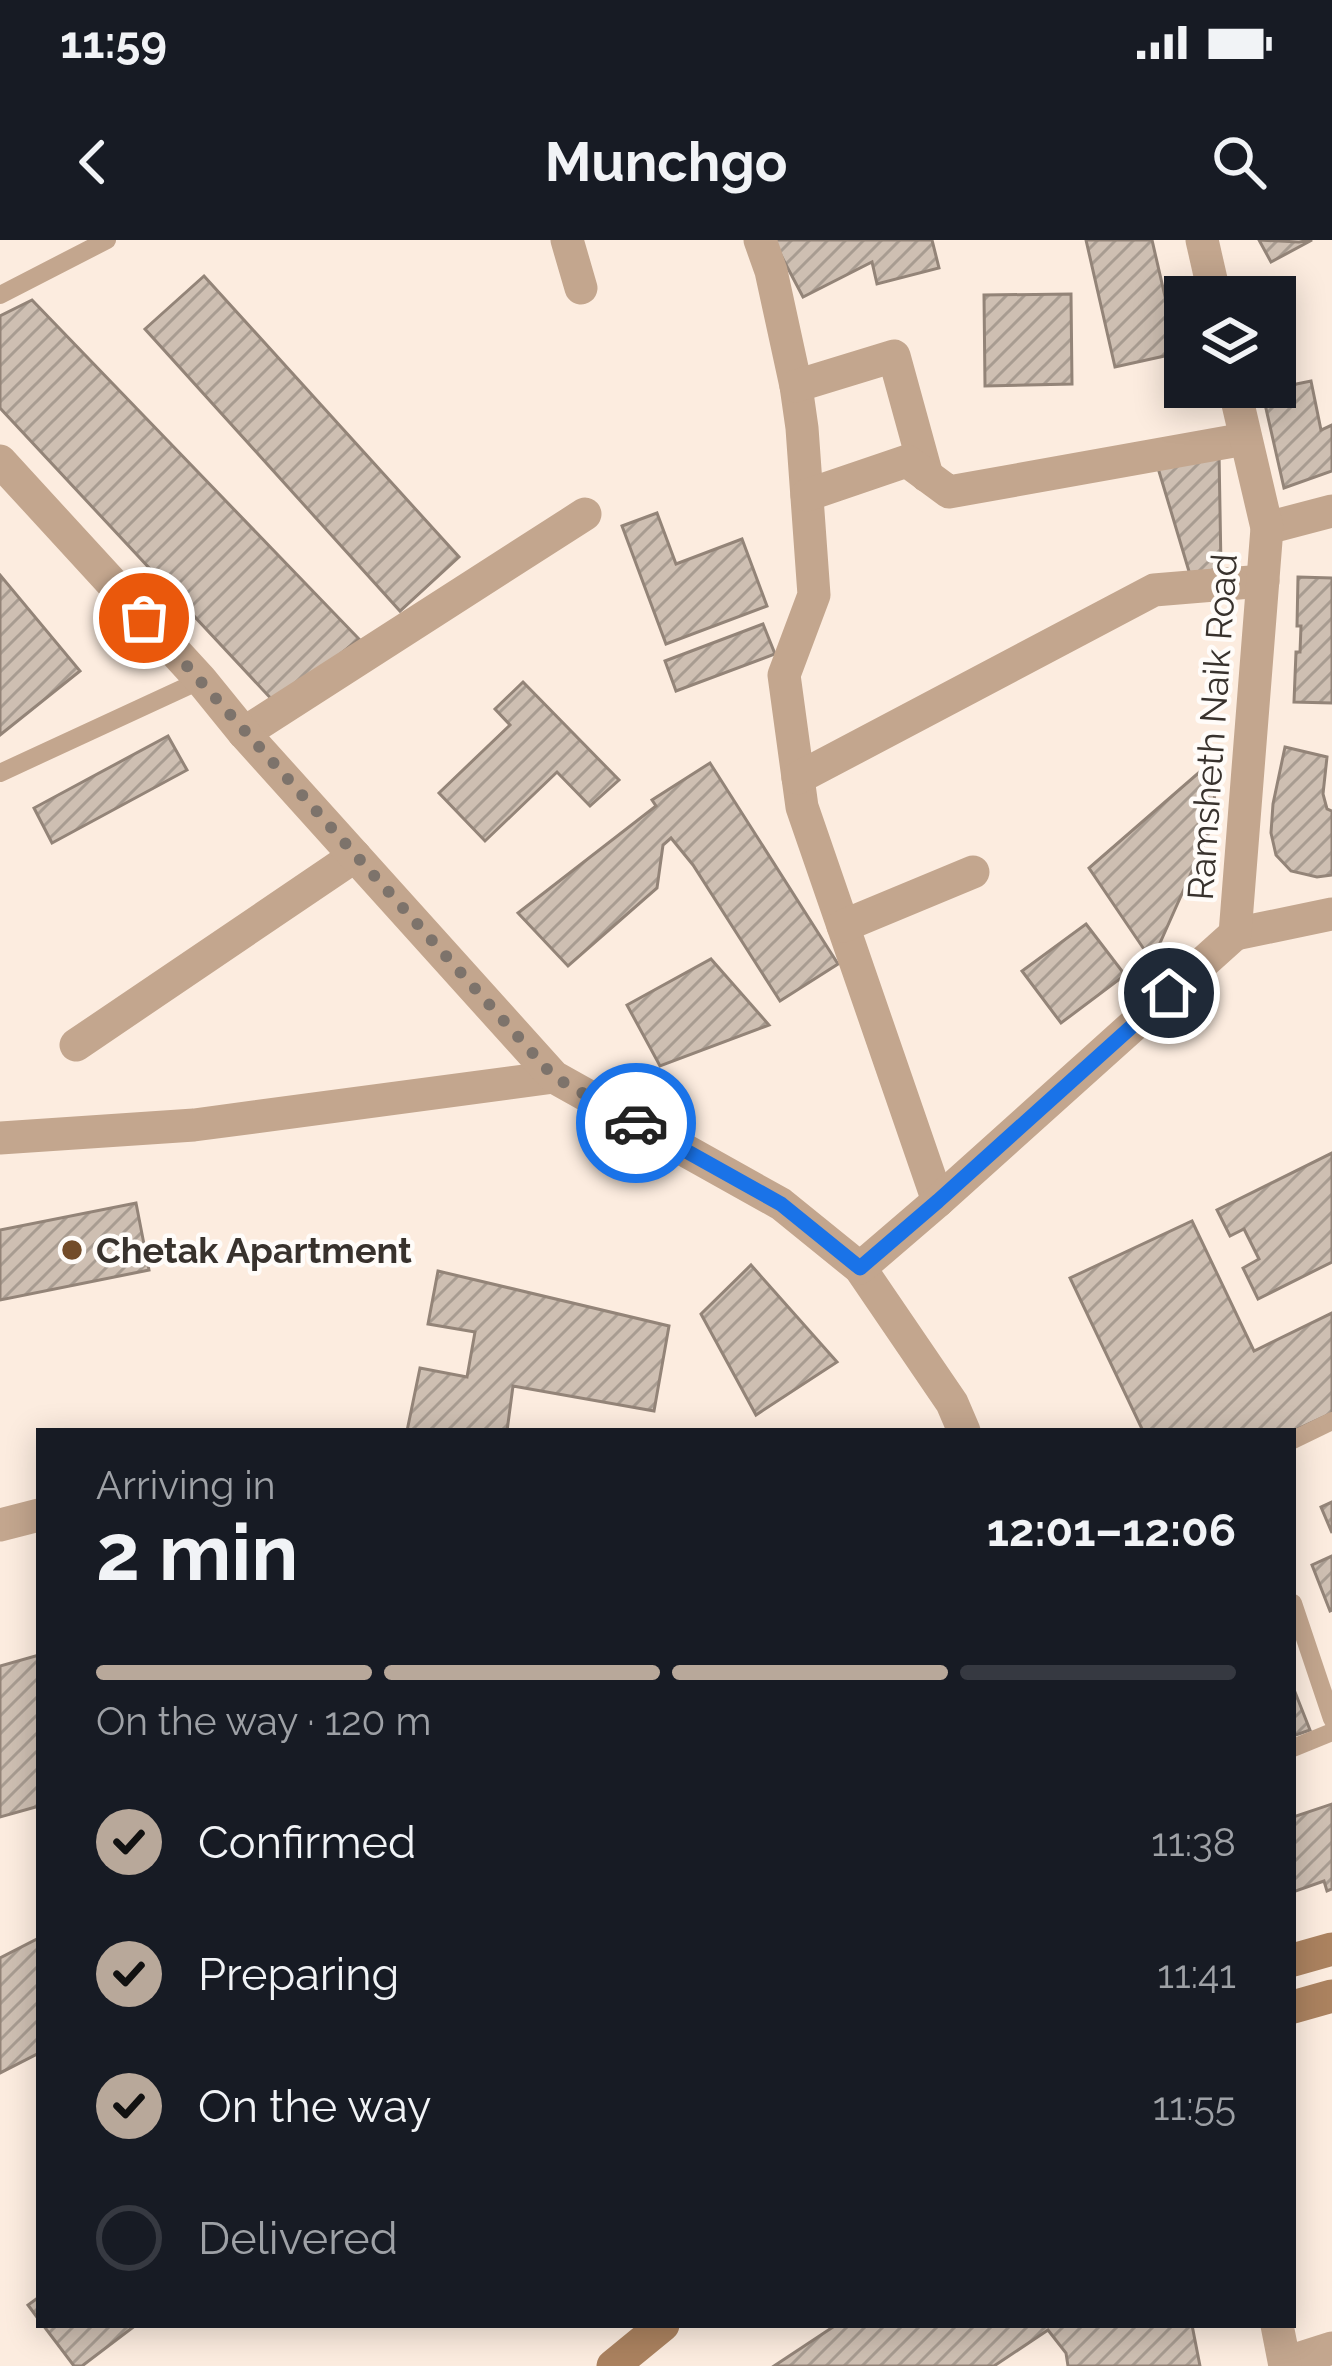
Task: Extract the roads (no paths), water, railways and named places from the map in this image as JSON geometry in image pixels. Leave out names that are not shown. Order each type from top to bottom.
[{"type":"main road","points":[[1296,1959],[1332,1949]]},
{"type":"main road","points":[[1296,2006],[1332,1996]]},
{"type":"main road","points":[[614,2366],[659,2328]]},
{"type":"street","points":[[567,240],[581,288]]},
{"type":"street","points":[[760,240],[796,386],[807,495],[814,595],[784,675],[802,807],[938,1201]]},
{"type":"street","points":[[1202,240],[1210,276]]},
{"type":"street","points":[[796,386],[894,356],[927,476]]},
{"type":"street","name":"Ramsheth Naik Road","points":[[860,1268],[1235,934],[1267,528],[1238,408]]},
{"type":"street","points":[[807,495],[907,461],[949,492],[1245,440]]},
{"type":"street","points":[[0,461],[554,1077],[781,1204],[860,1268],[952,1403],[963,1428]]},
{"type":"street","points":[[1267,528],[1332,511]]},
{"type":"street","points":[[244,733],[585,514]]},
{"type":"street","points":[[798,778],[1154,590],[1264,581]]},
{"type":"street","points":[[76,1045],[355,856]]},
{"type":"street","points":[[843,926],[973,872]]},
{"type":"street","points":[[1235,934],[1332,914]]},
{"type":"street","points":[[0,1138],[194,1124],[554,1077]]},
{"type":"street","points":[[0,1525],[36,1516]]},
{"type":"street","points":[[1278,2328],[1285,2365],[1332,2348]]},
{"type":"lane","points":[[0,295],[107,240]]},
{"type":"lane","points":[[0,773],[201,680]]},
{"type":"lane","points":[[1296,1439],[1332,1421]]},
{"type":"lane","points":[[1296,1612],[1332,1719]]},
{"type":"lane","points":[[1296,1747],[1332,1732]]},
{"type":"place","name":"Chetak Apartment","points":[[72,1250]]}]
